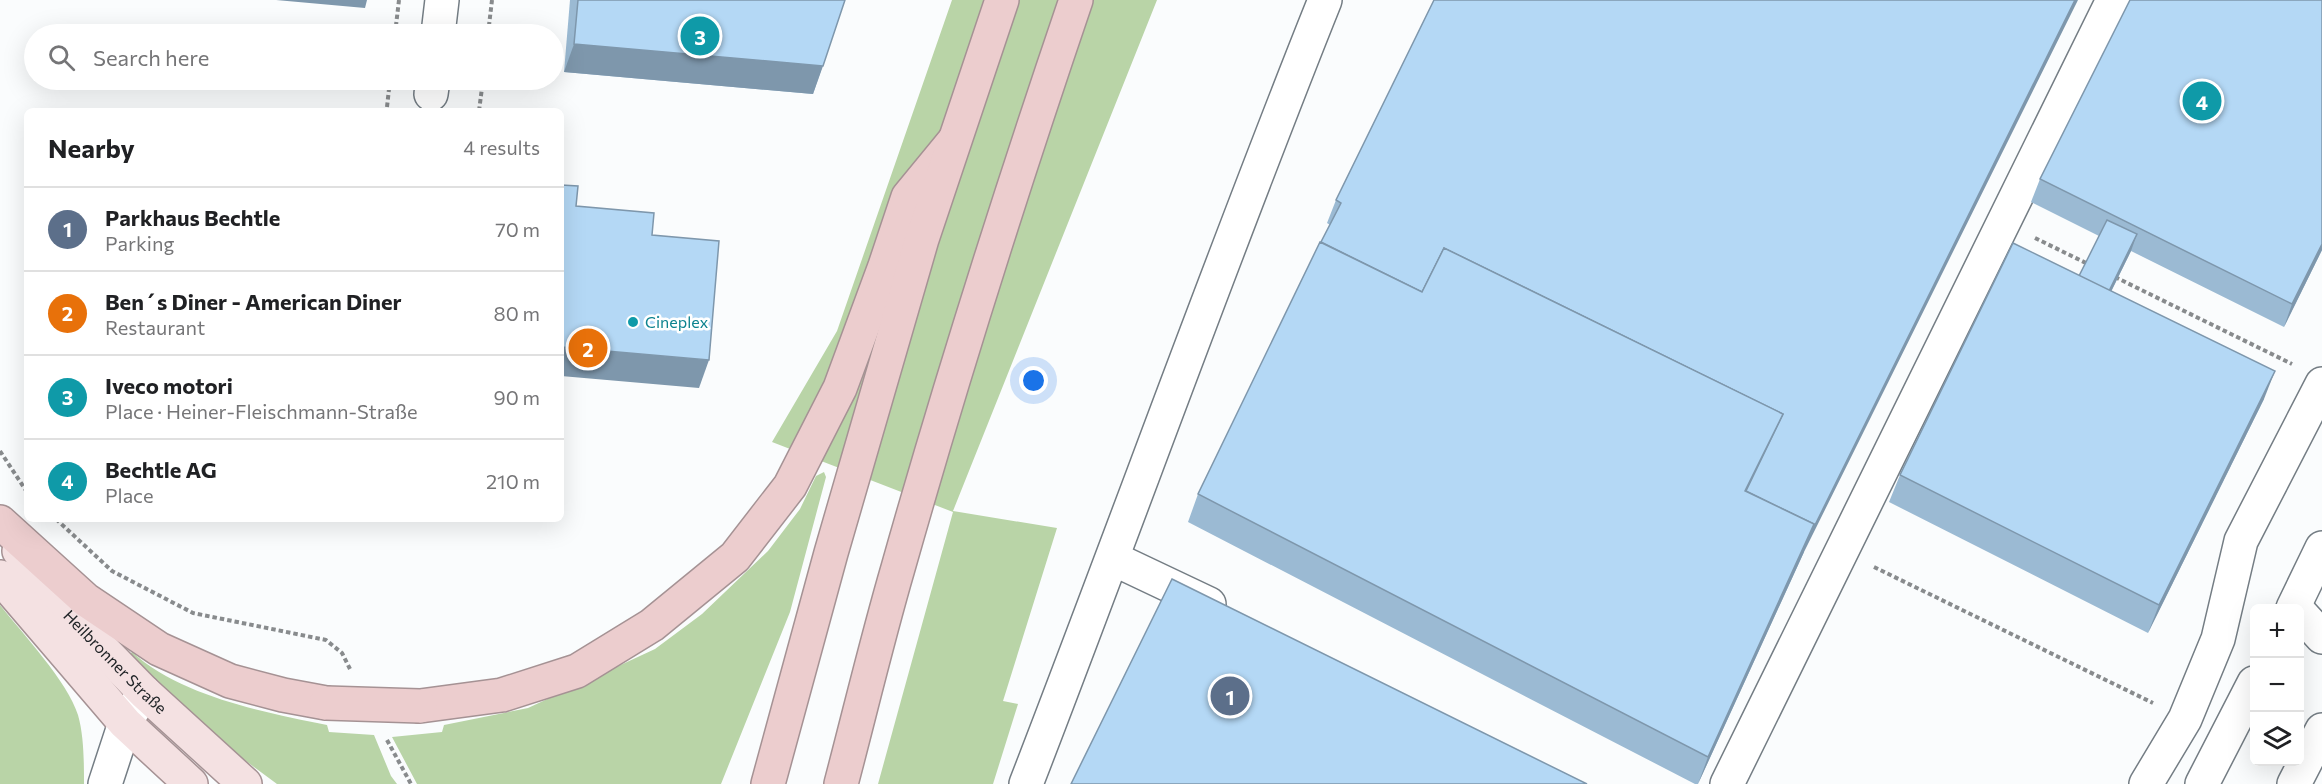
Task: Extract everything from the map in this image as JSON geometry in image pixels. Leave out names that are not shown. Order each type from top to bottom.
[{"type":"highway","points":[[770,776],[922,239],[1002,0]]},
{"type":"highway","points":[[841,784],[897,570],[957,368],[1020,164],[1076,0]]},
{"type":"highway","points":[[0,524],[86,600],[159,649],[230,681],[283,695],[326,703],[420,706],[502,695],[577,671],[652,626],[735,557],[790,486],[840,388],[908,197],[954,141]]},
{"type":"main road","name":"Heilbronner Straße","points":[[0,524],[66,612],[144,692],[244,784]]},
{"type":"main road","name":"Heilbronner Straße","points":[[0,577],[125,723],[191,784]]},
{"type":"street","points":[[439,24],[442,0]]},
{"type":"street","points":[[1026,784],[1114,559],[1268,142],[1326,0]]},
{"type":"street","points":[[1727,784],[2113,0]]},
{"type":"street","points":[[2146,784],[2185,719],[2218,639],[2241,541],[2312,376]]},
{"type":"street","points":[[2302,604],[2322,548]]},
{"type":"street","points":[[1114,559],[1232,615]]},
{"type":"street","points":[[2304,614],[2322,637]]},
{"type":"street","points":[[2202,784],[2250,691]]},
{"type":"street","points":[[105,784],[125,723],[144,692]]},
{"type":"street","points":[[2295,784],[2322,730]]},
{"type":"path","points":[[396,24],[399,0]]},
{"type":"path","points":[[489,24],[492,0]]},
{"type":"path","points":[[387,107],[389,90]]},
{"type":"path","points":[[480,108],[482,90]]},
{"type":"path","points":[[2003,222],[2100,270]]},
{"type":"path","points":[[2110,275],[2312,376]]},
{"type":"path","points":[[0,451],[24,487]]},
{"type":"path","points":[[59,522],[112,570],[193,613],[326,640],[342,653],[351,671]]},
{"type":"path","points":[[1841,551],[2185,719]]},
{"type":"path","points":[[385,737],[411,784]]},
{"type":"green space","points":[[952,0],[1157,0],[953,511],[1057,528],[1003,701],[1018,704],[993,784],[878,784],[953,512],[772,442],[837,331]]},
{"type":"green space","points":[[824,472],[826,477],[790,612],[721,784],[417,784],[392,737],[442,732],[444,725],[528,708],[655,649],[702,614],[768,551],[800,509],[816,476]]},
{"type":"green space","points":[[0,605],[55,673],[73,702],[81,732],[84,784],[0,784]]},
{"type":"green space","points":[[132,652],[152,668],[175,681],[225,701],[327,725],[329,732],[374,735],[391,776],[397,784],[277,784],[177,710],[124,661]]},
{"type":"building","points":[[578,0],[845,0],[823,66],[574,44]]},
{"type":"building","points":[[1434,0],[2075,0],[1813,529],[1814,524],[1746,491],[1783,414],[1444,248],[1422,292],[1321,242],[1341,203],[1336,200]]},
{"type":"building","points":[[2130,0],[2322,0],[2322,244],[2292,304],[2040,179]]},
{"type":"building","name":"Cineplex","points":[[564,185],[578,186],[576,206],[654,213],[652,235],[719,241],[709,360],[564,347]]},
{"type":"building","points":[[2107,220],[2137,234],[2109,291],[2079,276]]},
{"type":"building","points":[[1320,242],[1422,292],[1444,248],[1783,414],[1745,491],[1814,524],[1708,757],[1198,494]]},
{"type":"building","points":[[2013,243],[2275,371],[2159,605],[1900,475]]},
{"type":"building","points":[[1172,579],[1587,784],[1071,784]]},
{"type":"place","name":"Iveco motori","points":[[700,36]]},
{"type":"place","name":"Bechtle AG","points":[[2202,101]]},
{"type":"place","name":"Cineplex","points":[[633,322]]},
{"type":"place","name":"Ben´s Diner - American Diner","points":[[588,348]]},
{"type":"place","name":"Parkhaus Bechtle","points":[[1230,696]]}]
